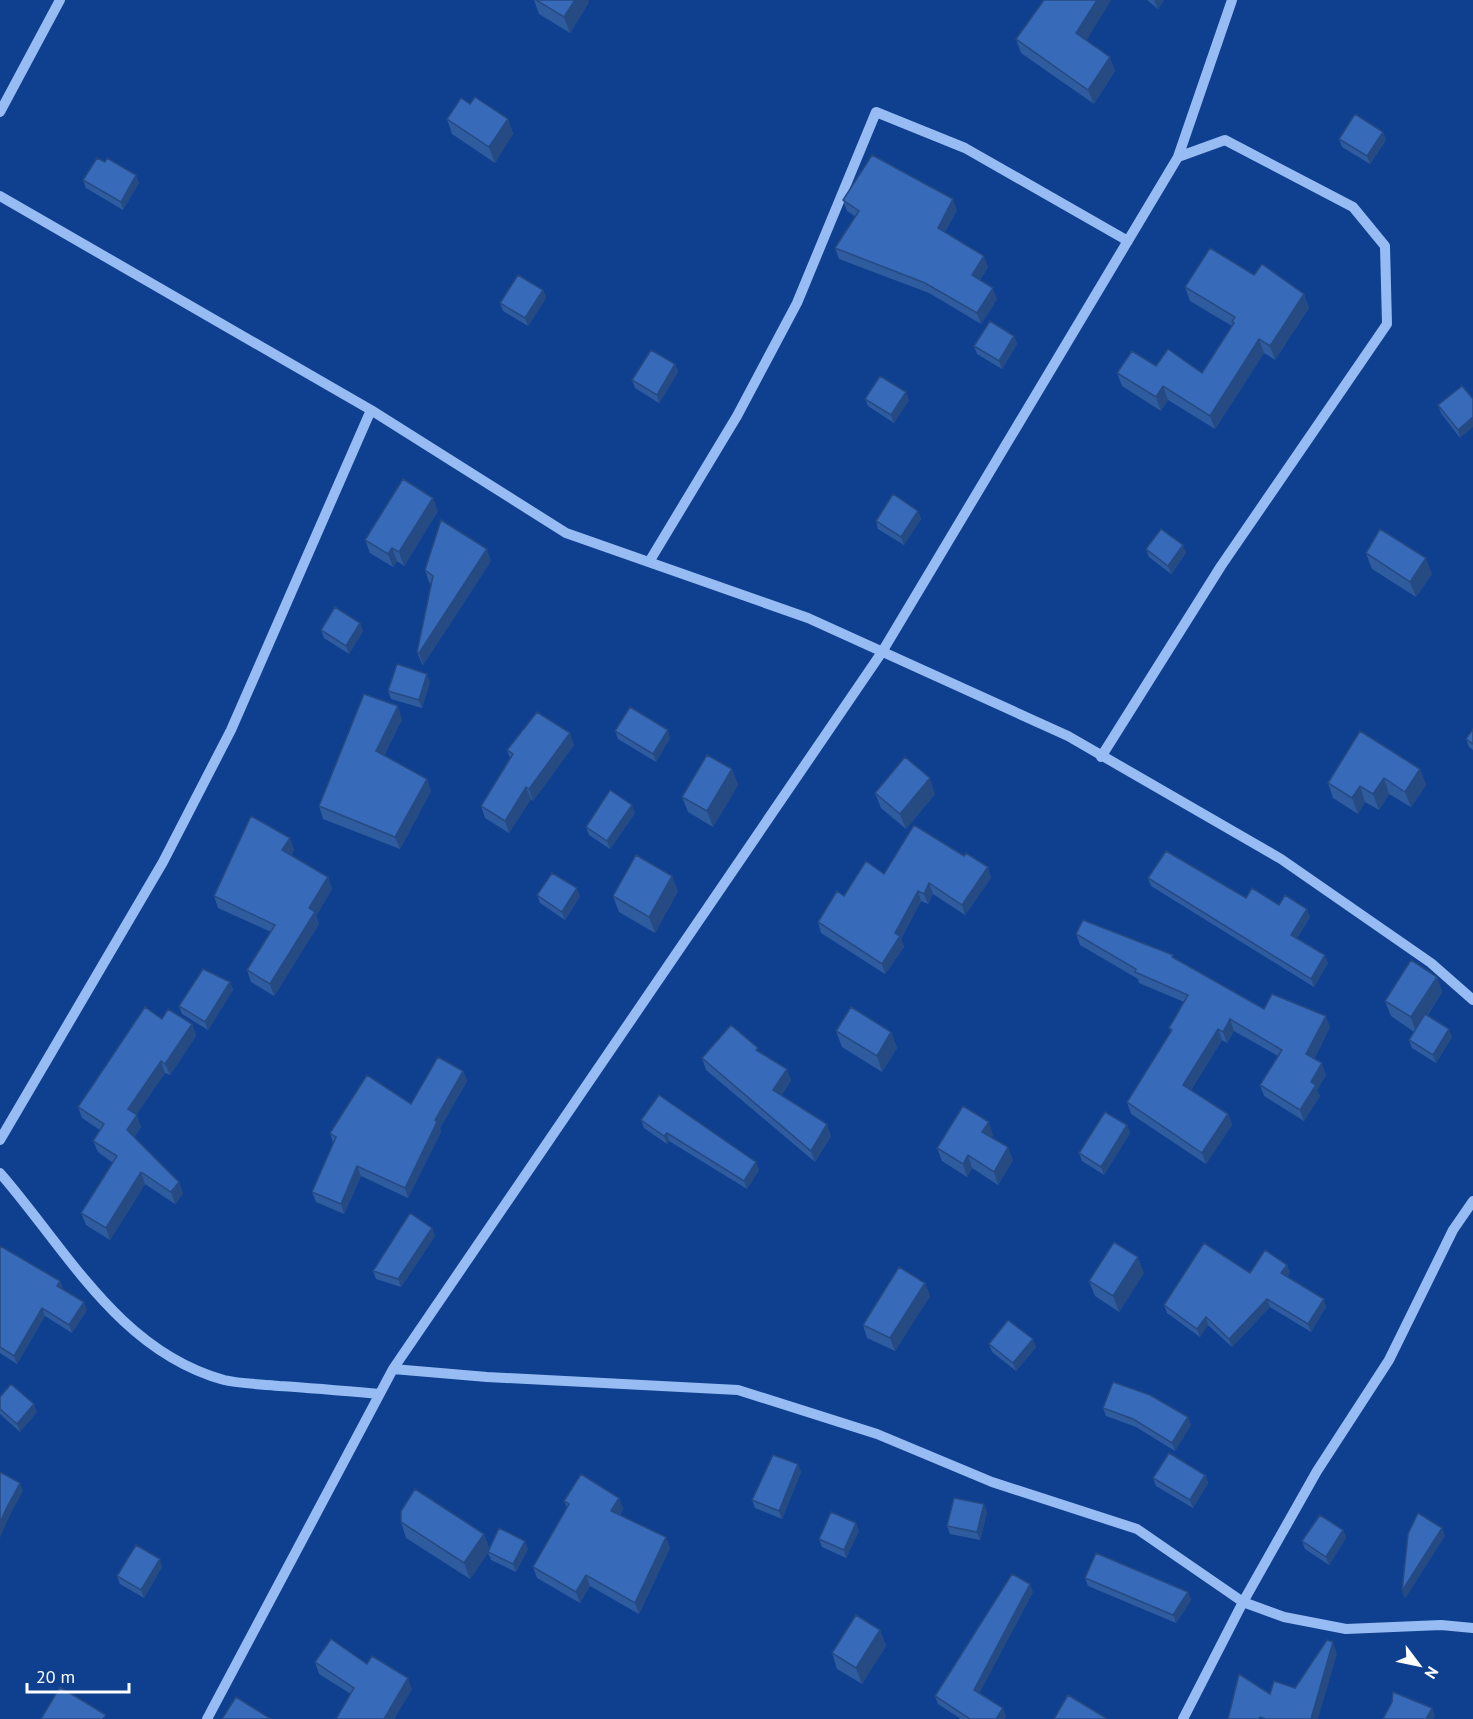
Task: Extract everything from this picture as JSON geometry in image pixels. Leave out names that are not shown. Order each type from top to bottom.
[{"type":"street","points":[[0,112],[60,0]]},
{"type":"street","points":[[207,1719],[393,1369],[882,652],[1128,241],[1178,157],[1232,0]]},
{"type":"street","points":[[649,562],[737,416],[797,303],[876,112],[965,148],[1128,241]]},
{"type":"street","points":[[1101,757],[1221,566],[1387,324],[1385,246],[1353,207],[1225,140],[1178,157]]},
{"type":"street","points":[[0,196],[371,410],[566,534],[807,618],[1068,736],[1281,859],[1431,963],[1473,1000]]},
{"type":"street","points":[[0,1140],[163,862],[231,730],[371,410]]},
{"type":"street","points":[[0,1173],[66,1258],[122,1321],[160,1351],[186,1366],[226,1380],[379,1394]]},
{"type":"street","points":[[1183,1719],[1243,1602],[1317,1471],[1389,1360],[1453,1230],[1473,1201]]},
{"type":"street","points":[[393,1369],[487,1377],[738,1390],[877,1434],[992,1482],[1137,1530],[1243,1602],[1284,1617],[1346,1629],[1441,1625],[1473,1628]]},
{"type":"building","points":[[536,0],[575,0],[564,17]]},
{"type":"building","points":[[1044,0],[1097,0],[1076,33],[1110,57],[1088,90],[1016,39]]},
{"type":"building","points":[[475,97],[508,119],[489,147],[447,119],[461,98],[470,104]]},
{"type":"building","points":[[1355,114],[1383,132],[1367,156],[1339,139]]},
{"type":"building","points":[[872,155],[953,199],[938,228],[984,256],[972,275],[993,288],[977,313],[925,283],[835,248],[859,211],[843,200]]},
{"type":"building","points":[[97,158],[105,162],[107,158],[136,175],[121,202],[83,180]]},
{"type":"building","points":[[1210,248],[1254,275],[1262,264],[1304,294],[1270,346],[1259,339],[1210,416],[1163,386],[1156,397],[1117,373],[1132,351],[1156,366],[1168,349],[1202,373],[1234,323],[1232,322],[1235,317],[1185,287]]},
{"type":"building","points":[[518,275],[543,290],[525,318],[500,303]]},
{"type":"building","points":[[990,321],[1014,336],[999,361],[974,346]]},
{"type":"building","points":[[651,350],[675,364],[657,395],[632,380]]},
{"type":"building","points":[[880,376],[906,392],[891,415],[865,399]]},
{"type":"building","points":[[1462,386],[1473,399],[1473,417],[1458,430],[1438,405]]},
{"type":"building","points":[[403,479],[433,498],[399,552],[392,548],[388,554],[365,540]]},
{"type":"building","points":[[893,494],[918,511],[901,537],[876,521]]},
{"type":"building","points":[[441,520],[487,549],[419,653],[417,652],[433,576],[425,570]]},
{"type":"building","points":[[1161,529],[1183,545],[1168,566],[1146,549]]},
{"type":"building","points":[[1380,529],[1426,558],[1410,582],[1366,553]]},
{"type":"building","points":[[335,607],[360,623],[346,646],[321,630]]},
{"type":"building","points":[[397,664],[427,674],[419,700],[388,691]]},
{"type":"building","points":[[364,694],[398,706],[376,751],[427,779],[395,837],[319,806]]},
{"type":"building","points":[[630,707],[668,730],[653,754],[615,731]]},
{"type":"building","points":[[537,712],[570,733],[529,789],[526,787],[505,821],[481,806],[513,754],[507,750]]},
{"type":"building","points":[[1473,729],[1473,744],[1466,739]]},
{"type":"building","points":[[1360,731],[1420,769],[1405,792],[1384,778],[1373,794],[1360,786],[1352,798],[1328,783]]},
{"type":"building","points":[[707,755],[732,769],[707,811],[682,797]]},
{"type":"building","points":[[905,757],[930,778],[900,814],[875,793]]},
{"type":"building","points":[[610,790],[632,805],[607,841],[586,827]]},
{"type":"building","points":[[251,816],[290,838],[282,850],[328,877],[309,908],[315,912],[270,984],[247,970],[275,925],[214,896]]},
{"type":"building","points":[[914,825],[964,856],[966,853],[988,867],[962,905],[929,883],[924,894],[918,891],[895,933],[900,936],[882,964],[818,922],[837,891],[844,896],[866,861],[884,874]]},
{"type":"building","points":[[1166,851],[1246,898],[1252,888],[1279,905],[1285,895],[1307,909],[1291,935],[1325,955],[1311,979],[1148,878]]},
{"type":"building","points":[[636,855],[672,876],[649,917],[613,896]]},
{"type":"building","points":[[552,873],[577,888],[562,912],[537,895]]},
{"type":"building","points":[[1083,920],[1173,955],[1172,957],[1264,1009],[1272,994],[1326,1016],[1306,1054],[1322,1063],[1311,1082],[1316,1085],[1300,1110],[1260,1085],[1282,1050],[1230,1019],[1223,1032],[1218,1029],[1183,1085],[1228,1114],[1202,1153],[1127,1102],[1172,1030],[1169,1028],[1188,995],[1135,972],[1136,969],[1076,934]]},
{"type":"building","points":[[1411,960],[1437,977],[1411,1017],[1385,1001]]},
{"type":"building","points":[[203,969],[230,982],[205,1022],[179,1006]]},
{"type":"building","points":[[145,1007],[162,1019],[168,1009],[192,1024],[165,1064],[161,1061],[128,1109],[137,1115],[127,1130],[179,1182],[171,1192],[141,1172],[106,1228],[81,1213],[117,1156],[93,1141],[104,1124],[78,1107]]},
{"type":"building","points":[[851,1007],[891,1032],[877,1056],[836,1031]]},
{"type":"building","points":[[1425,1014],[1449,1029],[1433,1055],[1409,1040]]},
{"type":"building","points":[[731,1025],[758,1048],[756,1050],[787,1069],[773,1090],[827,1124],[811,1151],[702,1058]]},
{"type":"building","points":[[438,1057],[463,1071],[435,1120],[437,1122],[405,1188],[357,1166],[341,1204],[312,1192],[336,1137],[330,1133],[367,1075],[411,1104]]},
{"type":"building","points":[[659,1095],[756,1162],[744,1181],[667,1133],[664,1136],[641,1120]]},
{"type":"building","points":[[963,1106],[989,1122],[982,1132],[1008,1147],[994,1172],[968,1155],[963,1164],[937,1148]]},
{"type":"building","points":[[1105,1112],[1127,1125],[1101,1167],[1079,1153]]},
{"type":"building","points":[[410,1213],[432,1228],[398,1279],[373,1271]]},
{"type":"building","points":[[1114,1242],[1138,1257],[1113,1296],[1089,1281]]},
{"type":"building","points":[[1204,1243],[1250,1273],[1265,1250],[1287,1265],[1281,1273],[1324,1299],[1308,1324],[1267,1299],[1229,1339],[1206,1317],[1197,1329],[1164,1305]]},
{"type":"building","points":[[0,1246],[60,1281],[57,1286],[84,1302],[69,1325],[42,1308],[14,1356],[0,1347]]},
{"type":"building","points":[[899,1267],[925,1283],[890,1338],[863,1325]]},
{"type":"building","points":[[1008,1320],[1033,1339],[1013,1363],[989,1344]]},
{"type":"building","points":[[1113,1382],[1150,1395],[1188,1417],[1172,1443],[1133,1419],[1103,1408]]},
{"type":"building","points":[[11,1384],[34,1404],[17,1424],[0,1409],[0,1397]]},
{"type":"building","points":[[1169,1453],[1205,1475],[1190,1500],[1153,1478]]},
{"type":"building","points":[[773,1455],[798,1464],[779,1511],[752,1500]]},
{"type":"building","points":[[0,1472],[20,1483],[0,1523]]},
{"type":"building","points":[[581,1474],[619,1498],[611,1511],[666,1537],[635,1603],[586,1575],[576,1592],[533,1567],[569,1504],[564,1501]]},
{"type":"building","points":[[415,1489],[484,1534],[464,1563],[401,1522],[401,1511]]},
{"type":"building","points":[[954,1498],[984,1504],[977,1532],[947,1526]]},
{"type":"building","points":[[831,1512],[856,1523],[844,1550],[819,1539]]},
{"type":"building","points":[[1418,1513],[1442,1528],[1402,1591],[1408,1534]]},
{"type":"building","points":[[1320,1515],[1343,1530],[1326,1557],[1302,1541]]},
{"type":"building","points":[[499,1528],[525,1541],[513,1564],[488,1552]]},
{"type":"building","points":[[136,1545],[160,1559],[141,1590],[117,1576]]},
{"type":"building","points":[[1096,1553],[1188,1592],[1173,1615],[1085,1578]]},
{"type":"building","points":[[1012,1574],[1030,1584],[974,1690],[1003,1708],[996,1719],[970,1719],[935,1696]]},
{"type":"building","points":[[856,1615],[880,1630],[856,1668],[832,1653]]},
{"type":"building","points":[[331,1639],[367,1664],[372,1656],[408,1678],[384,1719],[336,1719],[354,1688],[315,1662]]},
{"type":"building","points":[[1327,1640],[1333,1642],[1311,1719],[1260,1717],[1259,1719],[1228,1719],[1239,1674],[1270,1694],[1274,1681],[1295,1688]]},
{"type":"building","points":[[60,1687],[106,1715],[103,1719],[41,1719]]},
{"type":"building","points":[[1393,1692],[1432,1708],[1426,1719],[1383,1719],[1392,1702]]},
{"type":"building","points":[[1068,1695],[1106,1718],[1106,1719],[1054,1719]]},
{"type":"building","points":[[236,1697],[271,1719],[222,1719]]}]
